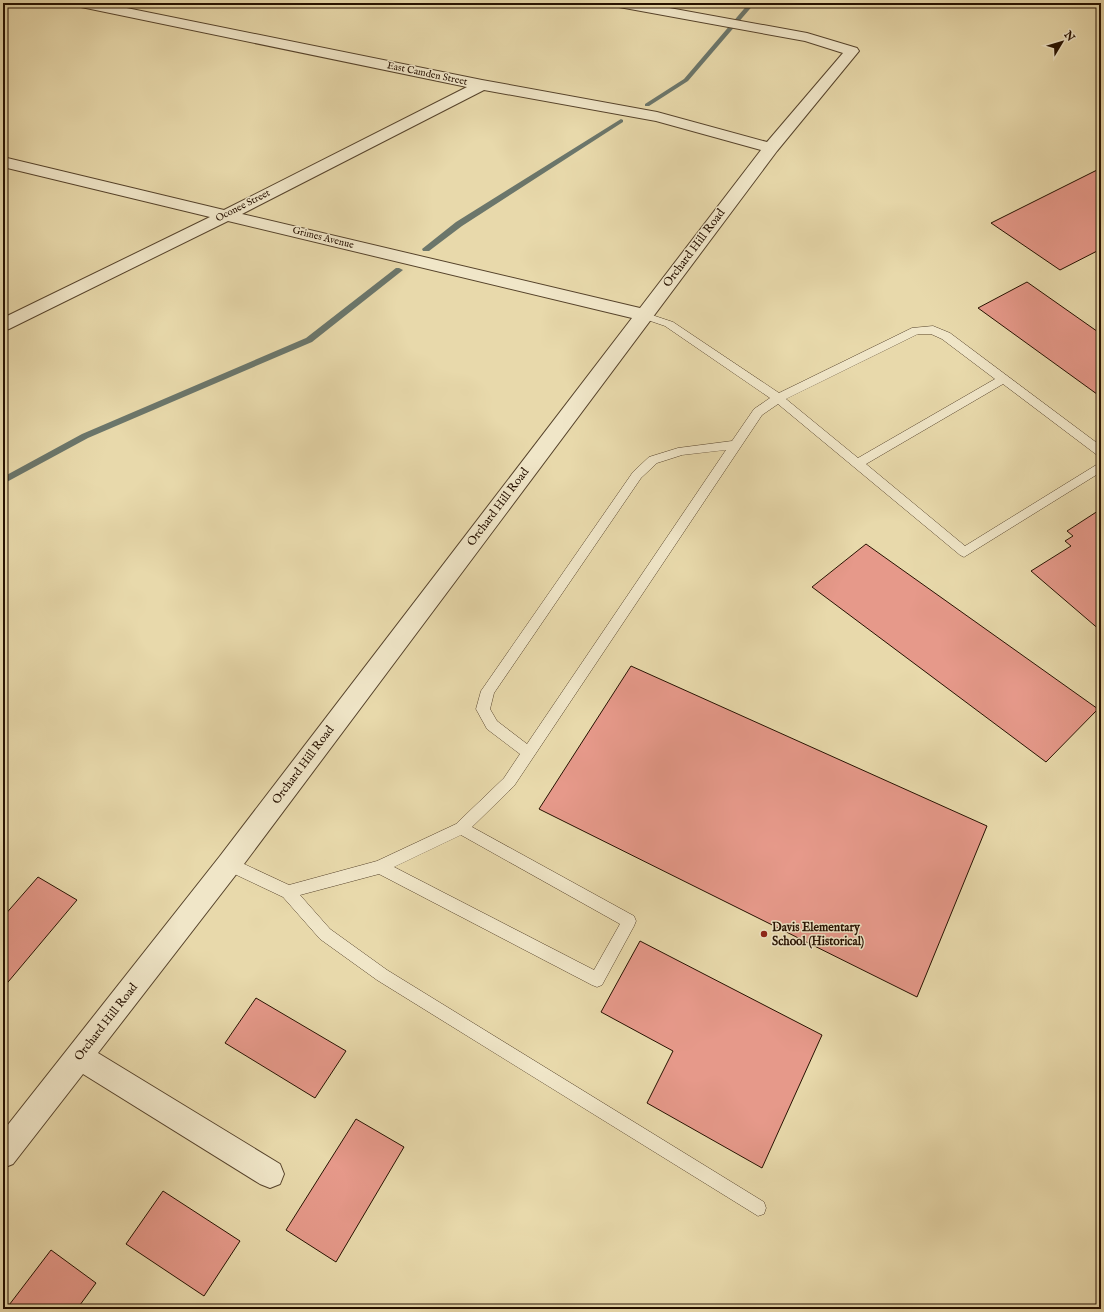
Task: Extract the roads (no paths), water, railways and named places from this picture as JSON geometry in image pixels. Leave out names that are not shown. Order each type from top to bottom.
[{"type":"street","name":"East Camden Street","points":[[81,3],[482,85],[657,117],[771,148]]},
{"type":"street","name":"Orchard Hill Road","points":[[3,1154],[229,864],[643,315],[771,148],[852,51],[807,37],[619,3]]},
{"type":"street","name":"Oconee Street","points":[[3,325],[482,85]]},
{"type":"street","name":"Grimes Avenue","points":[[3,162],[227,214],[643,315]]},
{"type":"street","points":[[79,1056],[270,1174]]},
{"type":"lane","points":[[643,315],[669,324],[778,398],[964,552],[1101,466]]},
{"type":"lane","points":[[288,892],[380,867],[461,828],[509,782],[758,412],[778,398],[916,330],[933,330],[946,336],[1101,452]]},
{"type":"lane","points":[[858,464],[1003,379]]},
{"type":"lane","points":[[529,753],[492,725],[483,709],[488,691],[637,475],[654,460],[682,451],[736,445]]},
{"type":"lane","points":[[380,867],[597,980],[629,921],[461,828]]},
{"type":"lane","points":[[229,864],[288,892],[325,934],[382,975],[758,1208]]},
{"type":"waterway","points":[[647,105],[686,80],[752,3]]},
{"type":"waterway","points":[[426,249],[459,224],[621,121]]},
{"type":"waterway","points":[[3,481],[85,436],[309,340],[399,270]]},
{"type":"place","name":"Davis Elementary School (Historical)","points":[[764,934]]}]
